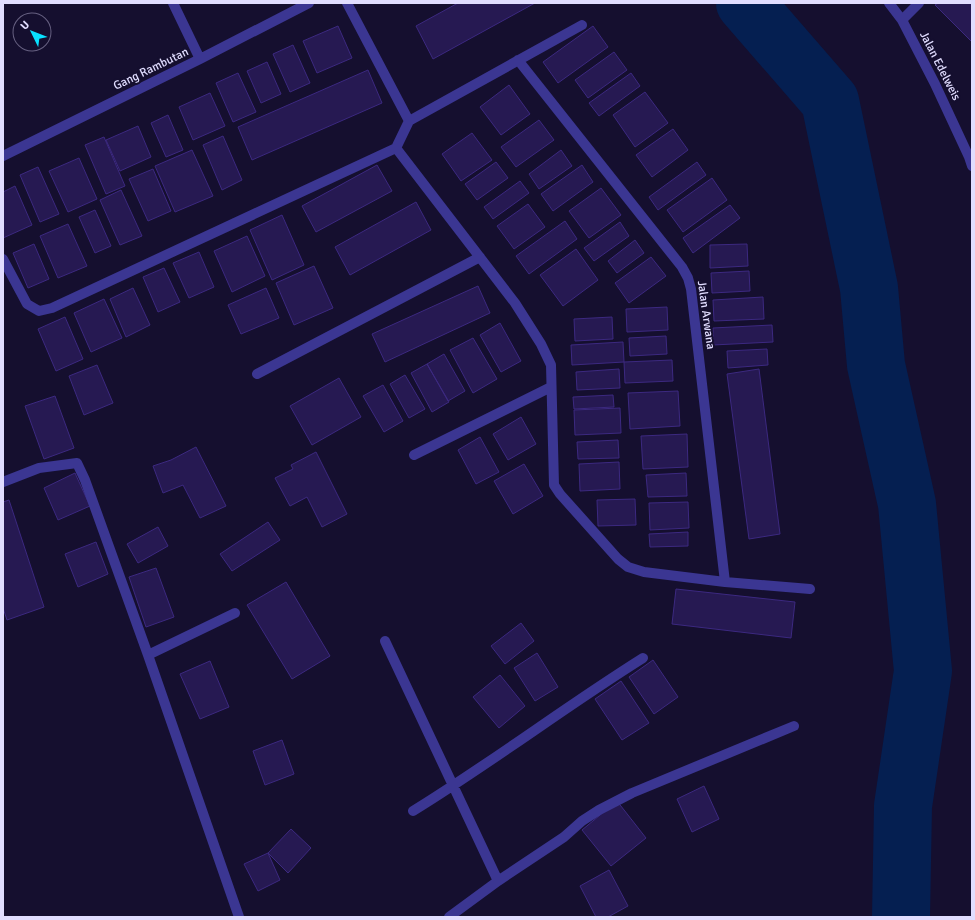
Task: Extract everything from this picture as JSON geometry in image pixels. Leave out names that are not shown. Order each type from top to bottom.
[{"type":"street","points":[[173,3],[200,59]]},
{"type":"street","name":"Gang Rambutan","points":[[3,156],[200,59],[309,3]]},
{"type":"street","points":[[347,3],[409,121]]},
{"type":"street","name":"Jalan Edelweis","points":[[889,3],[902,20],[971,159]]},
{"type":"street","points":[[902,20],[919,3]]},
{"type":"street","points":[[3,259],[26,304],[39,311],[52,308],[396,148],[409,121],[582,25]]},
{"type":"street","name":"Jalan Arwana","points":[[518,60],[682,267],[688,278],[691,289],[725,582]]},
{"type":"street","points":[[396,148],[515,303],[541,344],[551,365],[554,485],[565,500],[618,559],[628,567],[644,572],[725,582],[810,589]]},
{"type":"street","points":[[257,374],[480,257]]},
{"type":"street","points":[[414,455],[551,387]]},
{"type":"street","points":[[3,482],[39,468],[77,463],[85,480],[148,655],[239,917]]},
{"type":"street","points":[[148,655],[235,613]]},
{"type":"street","points":[[385,641],[498,881]]},
{"type":"street","points":[[413,811],[453,786],[593,689],[642,658]]},
{"type":"street","points":[[449,917],[498,881],[564,837],[582,821],[599,810],[632,793],[794,726]]},
{"type":"building","points":[[458,3],[535,3],[433,59],[416,26]]},
{"type":"building","points":[[938,3],[972,3],[972,42],[935,5]]},
{"type":"building","points":[[338,26],[352,58],[317,73],[303,41]]},
{"type":"building","points":[[593,26],[608,47],[558,83],[543,62]]},
{"type":"building","points":[[293,45],[310,83],[290,92],[273,54]]},
{"type":"building","points":[[614,52],[627,70],[588,98],[575,80]]},
{"type":"building","points":[[267,62],[281,94],[261,103],[247,71]]},
{"type":"building","points":[[368,70],[382,103],[252,160],[238,127]]},
{"type":"building","points":[[238,73],[256,112],[233,122],[216,83]]},
{"type":"building","points":[[631,73],[640,86],[599,116],[589,103]]},
{"type":"building","points":[[509,85],[530,114],[501,135],[480,107]]},
{"type":"building","points":[[645,92],[668,123],[635,147],[613,115]]},
{"type":"building","points":[[210,93],[225,126],[193,140],[179,107]]},
{"type":"building","points":[[168,115],[183,150],[166,157],[151,123]]},
{"type":"building","points":[[539,120],[554,140],[516,167],[501,147]]},
{"type":"building","points":[[138,126],[151,157],[120,171],[106,140]]},
{"type":"building","points":[[673,129],[688,150],[652,177],[636,155]]},
{"type":"building","points":[[472,133],[492,160],[461,181],[442,154]]},
{"type":"building","points":[[223,136],[242,180],[222,190],[203,145]]},
{"type":"building","points":[[104,137],[125,186],[106,194],[85,145]]},
{"type":"building","points":[[192,150],[213,196],[175,212],[155,166]]},
{"type":"building","points":[[561,150],[572,166],[539,189],[529,174]]},
{"type":"building","points":[[79,158],[97,199],[68,212],[49,171]]},
{"type":"building","points":[[496,162],[508,178],[477,200],[465,184]]},
{"type":"building","points":[[697,162],[706,175],[658,210],[649,197]]},
{"type":"building","points":[[377,165],[392,191],[316,232],[302,206]]},
{"type":"building","points":[[582,165],[593,182],[553,211],[541,194]]},
{"type":"building","points":[[38,167],[59,214],[40,222],[20,175]]},
{"type":"building","points":[[153,169],[171,211],[148,221],[129,179]]},
{"type":"building","points":[[712,178],[727,200],[683,232],[667,210]]},
{"type":"building","points":[[520,181],[529,193],[493,219],[484,207]]},
{"type":"building","points":[[15,186],[32,225],[3,238],[3,192]]},
{"type":"building","points":[[601,188],[621,215],[589,238],[569,211]]},
{"type":"building","points":[[121,190],[142,236],[120,245],[100,200]]},
{"type":"building","points":[[416,202],[431,230],[350,275],[335,247]]},
{"type":"building","points":[[528,204],[545,227],[514,249],[497,226]]},
{"type":"building","points":[[730,205],[740,218],[693,253],[683,238]]},
{"type":"building","points":[[95,210],[111,246],[95,253],[79,217]]},
{"type":"building","points":[[282,215],[304,265],[272,280],[250,230]]},
{"type":"building","points":[[565,221],[577,239],[529,274],[516,256]]},
{"type":"building","points":[[620,222],[629,236],[594,261],[584,248]]},
{"type":"building","points":[[68,224],[87,266],[58,278],[40,236]]},
{"type":"building","points":[[247,236],[265,276],[232,292],[214,251]]},
{"type":"building","points":[[635,240],[644,253],[617,273],[608,261]]},
{"type":"building","points":[[34,244],[49,279],[28,288],[13,253]]},
{"type":"building","points":[[747,244],[748,266],[710,268],[710,245]]},
{"type":"building","points":[[576,249],[598,280],[563,306],[540,275]]},
{"type":"building","points":[[199,252],[214,287],[189,298],[173,263]]},
{"type":"building","points":[[651,257],[666,276],[629,303],[615,283]]},
{"type":"building","points":[[314,266],[333,308],[294,325],[276,283]]},
{"type":"building","points":[[164,268],[180,302],[158,312],[143,277]]},
{"type":"building","points":[[749,271],[750,291],[712,293],[711,273]]},
{"type":"building","points":[[478,286],[490,313],[385,362],[372,334]]},
{"type":"building","points":[[133,288],[150,325],[126,337],[110,299]]},
{"type":"building","points":[[266,288],[279,318],[241,334],[228,305]]},
{"type":"building","points":[[763,297],[764,319],[714,321],[713,300]]},
{"type":"building","points":[[104,299],[122,338],[91,352],[74,313]]},
{"type":"building","points":[[667,307],[668,330],[627,332],[626,309]]},
{"type":"building","points":[[65,317],[83,359],[56,371],[38,329]]},
{"type":"building","points":[[612,317],[613,339],[575,341],[574,319]]},
{"type":"building","points":[[500,323],[521,361],[501,372],[480,335]]},
{"type":"building","points":[[772,325],[773,342],[713,345],[713,328]]},
{"type":"building","points":[[666,336],[667,354],[630,356],[629,338]]},
{"type":"building","points":[[473,338],[497,379],[473,393],[450,350]]},
{"type":"building","points":[[623,342],[624,362],[572,365],[571,345]]},
{"type":"building","points":[[767,349],[768,365],[728,368],[727,351]]},
{"type":"building","points":[[444,354],[465,391],[448,401],[427,364]]},
{"type":"building","points":[[672,360],[673,381],[625,383],[624,362]]},
{"type":"building","points":[[427,364],[449,402],[432,412],[411,373]]},
{"type":"building","points":[[97,365],[113,403],[84,415],[69,376]]},
{"type":"building","points":[[619,369],[620,388],[577,390],[576,372]]},
{"type":"building","points":[[759,369],[780,534],[749,539],[727,374]]},
{"type":"building","points":[[405,375],[425,409],[409,418],[390,384]]},
{"type":"building","points":[[339,378],[361,417],[312,445],[290,406]]},
{"type":"building","points":[[383,385],[403,421],[384,432],[363,396]]},
{"type":"building","points":[[678,391],[680,426],[630,429],[628,393]]},
{"type":"building","points":[[613,395],[614,407],[574,409],[573,397]]},
{"type":"building","points":[[55,396],[74,448],[44,459],[25,406]]},
{"type":"building","points":[[620,408],[621,433],[575,435],[574,410]]},
{"type":"building","points":[[521,417],[536,444],[508,460],[493,434]]},
{"type":"building","points":[[687,434],[688,467],[643,469],[641,436]]},
{"type":"building","points":[[480,437],[499,472],[476,484],[458,450]]},
{"type":"building","points":[[618,440],[619,458],[578,459],[577,442]]},
{"type":"building","points":[[196,447],[226,506],[200,518],[183,485],[163,493],[153,466],[171,460]]},
{"type":"building","points":[[316,452],[347,514],[322,527],[307,497],[290,506],[275,478],[293,469],[291,465]]},
{"type":"building","points":[[619,462],[620,489],[580,491],[579,464]]},
{"type":"building","points":[[524,464],[543,496],[513,514],[494,481]]},
{"type":"building","points":[[75,473],[90,506],[58,520],[44,488]]},
{"type":"building","points":[[686,473],[687,496],[648,497],[646,475]]},
{"type":"building","points":[[635,499],[636,525],[598,526],[597,500]]},
{"type":"building","points":[[9,500],[44,607],[7,620],[3,608],[3,502]]},
{"type":"building","points":[[688,502],[689,528],[650,530],[649,503]]},
{"type":"building","points":[[268,522],[280,540],[232,571],[220,554]]},
{"type":"building","points":[[158,527],[168,546],[138,563],[127,544]]},
{"type":"building","points":[[688,532],[688,546],[650,547],[649,534]]},
{"type":"building","points":[[96,542],[108,574],[78,587],[65,554]]},
{"type":"building","points":[[156,568],[174,617],[146,627],[129,577]]},
{"type":"building","points":[[286,582],[330,656],[292,679],[247,605]]},
{"type":"building","points":[[676,589],[795,602],[791,638],[672,624]]},
{"type":"building","points":[[521,623],[534,641],[505,664],[491,646]]},
{"type":"building","points":[[537,653],[558,687],[535,701],[514,668]]},
{"type":"building","points":[[653,660],[678,697],[654,714],[629,677]]},
{"type":"building","points":[[210,661],[229,707],[200,719],[180,674]]},
{"type":"building","points":[[500,675],[525,706],[499,728],[473,697]]},
{"type":"building","points":[[621,681],[649,723],[622,740],[595,699]]},
{"type":"building","points":[[282,740],[294,774],[265,785],[253,751]]},
{"type":"building","points":[[704,786],[719,819],[692,832],[677,799]]},
{"type":"building","points":[[617,801],[646,838],[611,866],[582,830]]},
{"type":"building","points":[[291,829],[311,848],[288,873],[268,853]]},
{"type":"building","points":[[268,853],[280,880],[258,891],[244,864]]},
{"type":"building","points":[[609,870],[628,906],[608,917],[596,917],[580,886]]},
{"type":"waterway","points":[[745,3],[830,101],[869,288],[876,365],[907,504],[923,671],[903,806],[901,917]]}]
